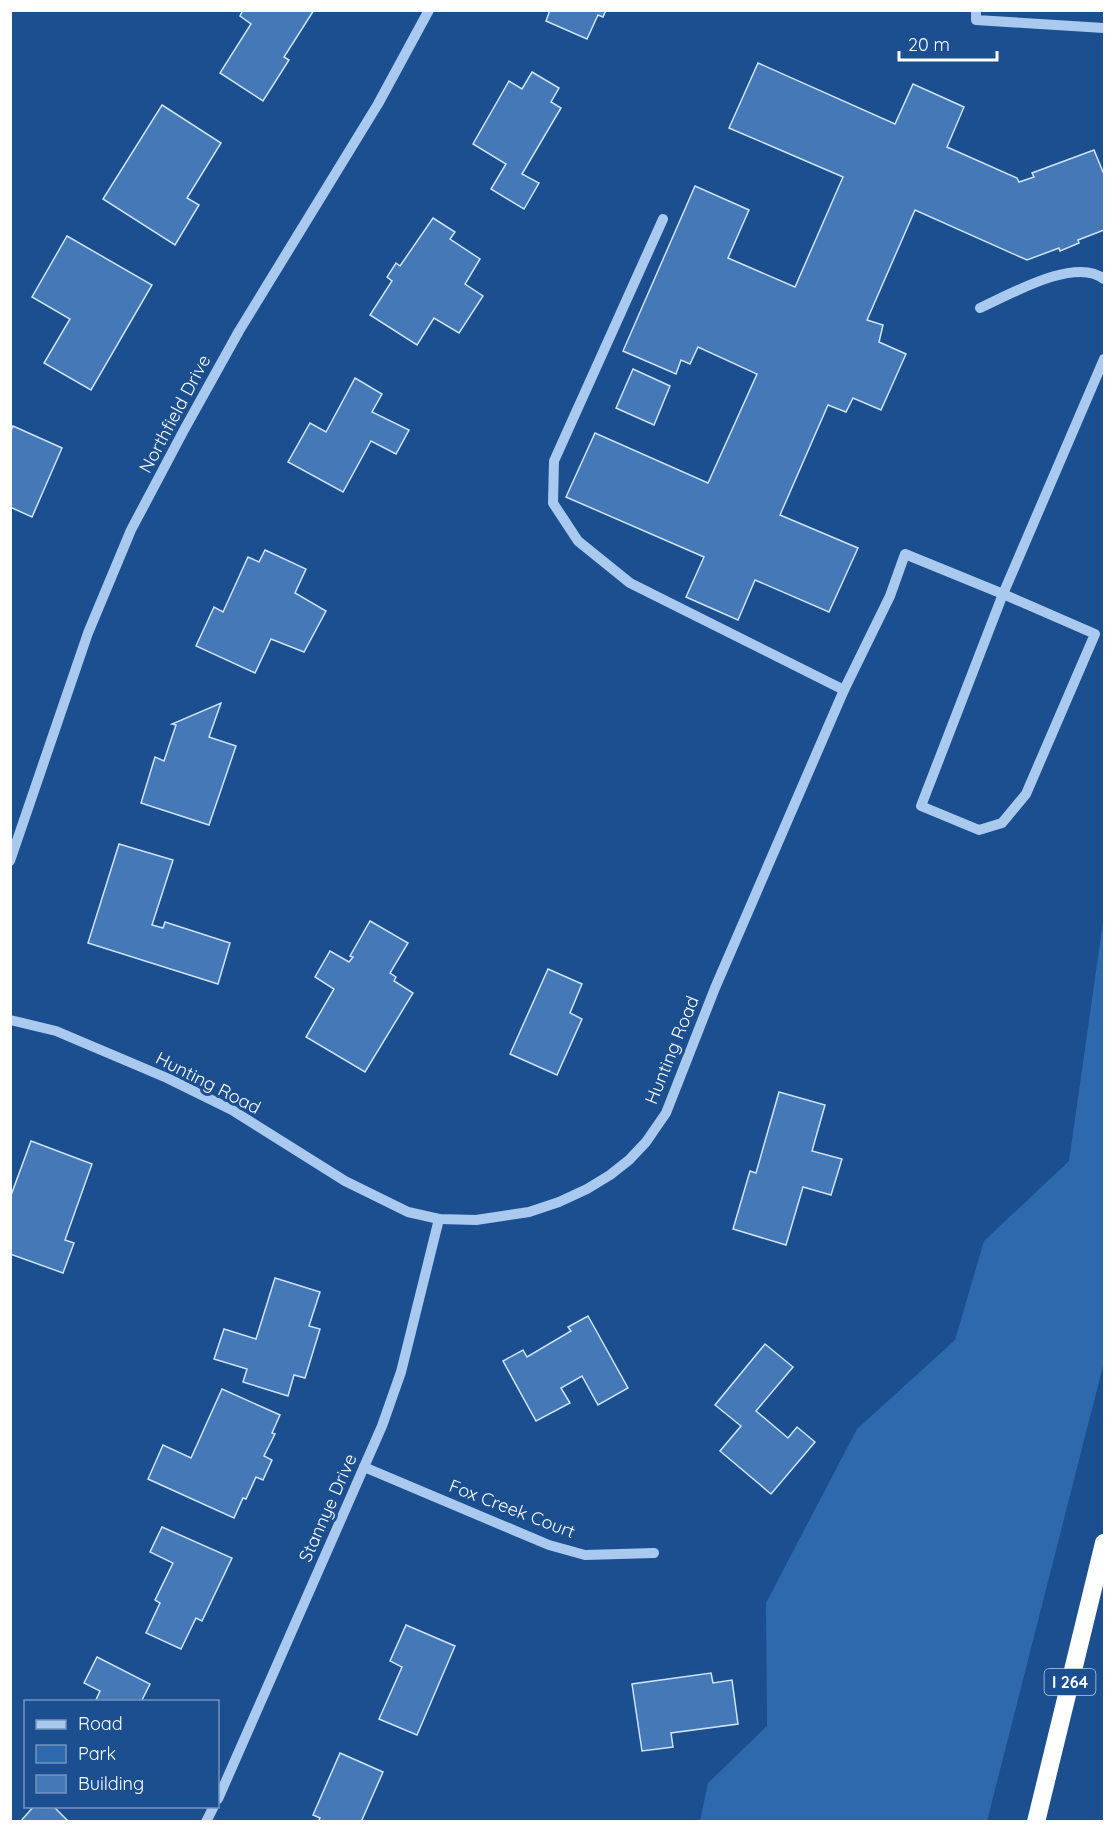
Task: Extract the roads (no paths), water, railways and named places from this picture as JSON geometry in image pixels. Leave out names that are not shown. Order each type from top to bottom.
[{"type":"highway","name":"I 264","points":[[1036,1821],[1104,1543]]},
{"type":"street","name":"Northfield Drive","points":[[10,861],[88,633],[131,530],[239,331],[378,104],[429,10]]},
{"type":"street","points":[[976,10],[976,20],[1104,28]]},
{"type":"street","points":[[663,219],[554,461],[553,504],[578,541],[630,583],[844,690]]},
{"type":"street","points":[[980,308],[1041,280],[1086,272],[1098,274],[1104,279]]},
{"type":"street","points":[[1004,594],[1095,634],[1026,794],[1002,824],[979,830],[921,806],[1004,594],[1104,359]]},
{"type":"street","name":"Hunting Road","points":[[10,1020],[56,1031],[167,1078],[232,1110],[345,1181],[408,1212],[439,1219],[476,1220],[529,1212],[559,1202],[610,1176],[646,1142],[666,1113],[715,988],[844,690],[890,596],[905,554],[1004,594]]},
{"type":"street","name":"Stannye Drive","points":[[219,1797],[382,1426],[401,1372],[439,1219]]},
{"type":"street","name":"Fox Creek Court","points":[[364,1467],[549,1545],[585,1555],[654,1553]]}]
